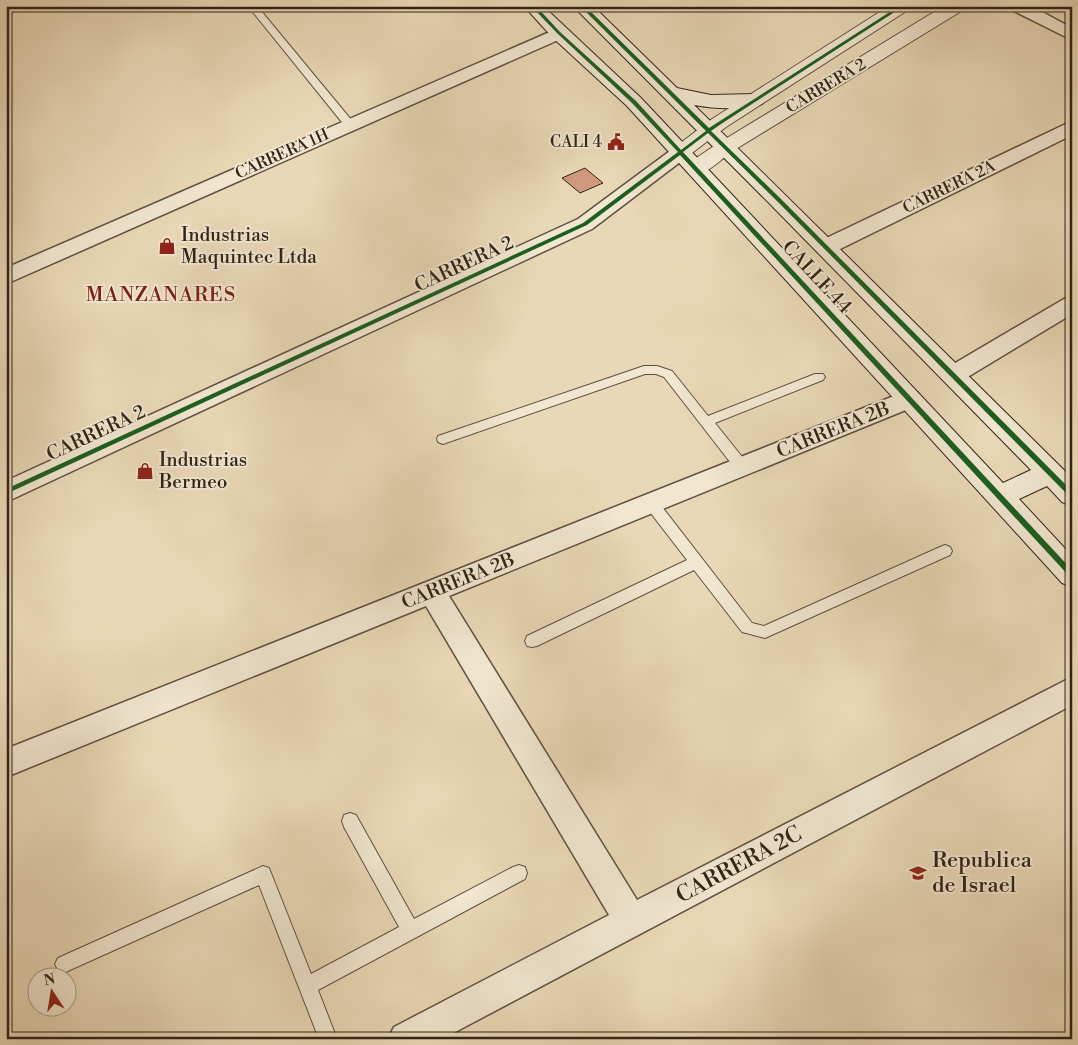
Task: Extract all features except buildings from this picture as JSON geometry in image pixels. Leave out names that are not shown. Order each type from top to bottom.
[{"type":"main road","name":"CALLE 44","points":[[533,6],[559,33],[634,102],[1072,575]]},
{"type":"main road","name":"CALLE 44","points":[[582,6],[826,247],[1072,495]]},
{"type":"main road","name":"CARRERA 2","points":[[717,140],[755,100],[902,6]]},
{"type":"main road","name":"CARRERA 2","points":[[688,160],[717,140],[958,7]]},
{"type":"main road","points":[[668,91],[708,102],[755,100]]},
{"type":"main road","points":[[1000,496],[1051,474]]},
{"type":"street","points":[[1017,7],[1072,35]]},
{"type":"street","name":"CARRERA 1H","points":[[6,278],[349,124],[559,33]]},
{"type":"street","name":"CARRERA 2A","points":[[826,247],[1072,126]]},
{"type":"street","name":"CARRERA 2","points":[[6,492],[585,224],[688,160]]},
{"type":"street","points":[[953,375],[1072,304]]},
{"type":"street","name":"CARRERA 2B","points":[[6,763],[909,399]]},
{"type":"street","points":[[432,592],[631,921]]},
{"type":"street","name":"CARRERA 2C","points":[[406,1039],[1072,690]]},
{"type":"lane","points":[[252,6],[349,124]]},
{"type":"lane","points":[[443,439],[644,370],[657,370],[668,374],[742,467]]},
{"type":"lane","points":[[705,422],[819,377]]},
{"type":"lane","points":[[651,503],[747,628],[765,632],[945,551]]},
{"type":"lane","points":[[532,641],[696,562]]},
{"type":"lane","points":[[350,821],[411,931]]},
{"type":"lane","points":[[307,986],[519,873]]},
{"type":"lane","points":[[64,964],[263,874],[328,1039]]},
{"type":"cycle path","points":[[533,6],[559,33],[634,102],[1072,575]]},
{"type":"cycle path","points":[[582,6],[779,200],[1072,495]]},
{"type":"cycle path","points":[[6,492],[585,224],[719,123],[902,6]]},
{"type":"place","name":"CALI 4","points":[[616,142]]},
{"type":"place","name":"Industrias Maquintec Ltda","points":[[167,246]]},
{"type":"place","name":"Industrias Bermeo","points":[[145,471]]},
{"type":"place","name":"Republica de Israel","points":[[918,873]]},
{"type":"district","name":"MANZANARES","points":[[161,295]]}]
